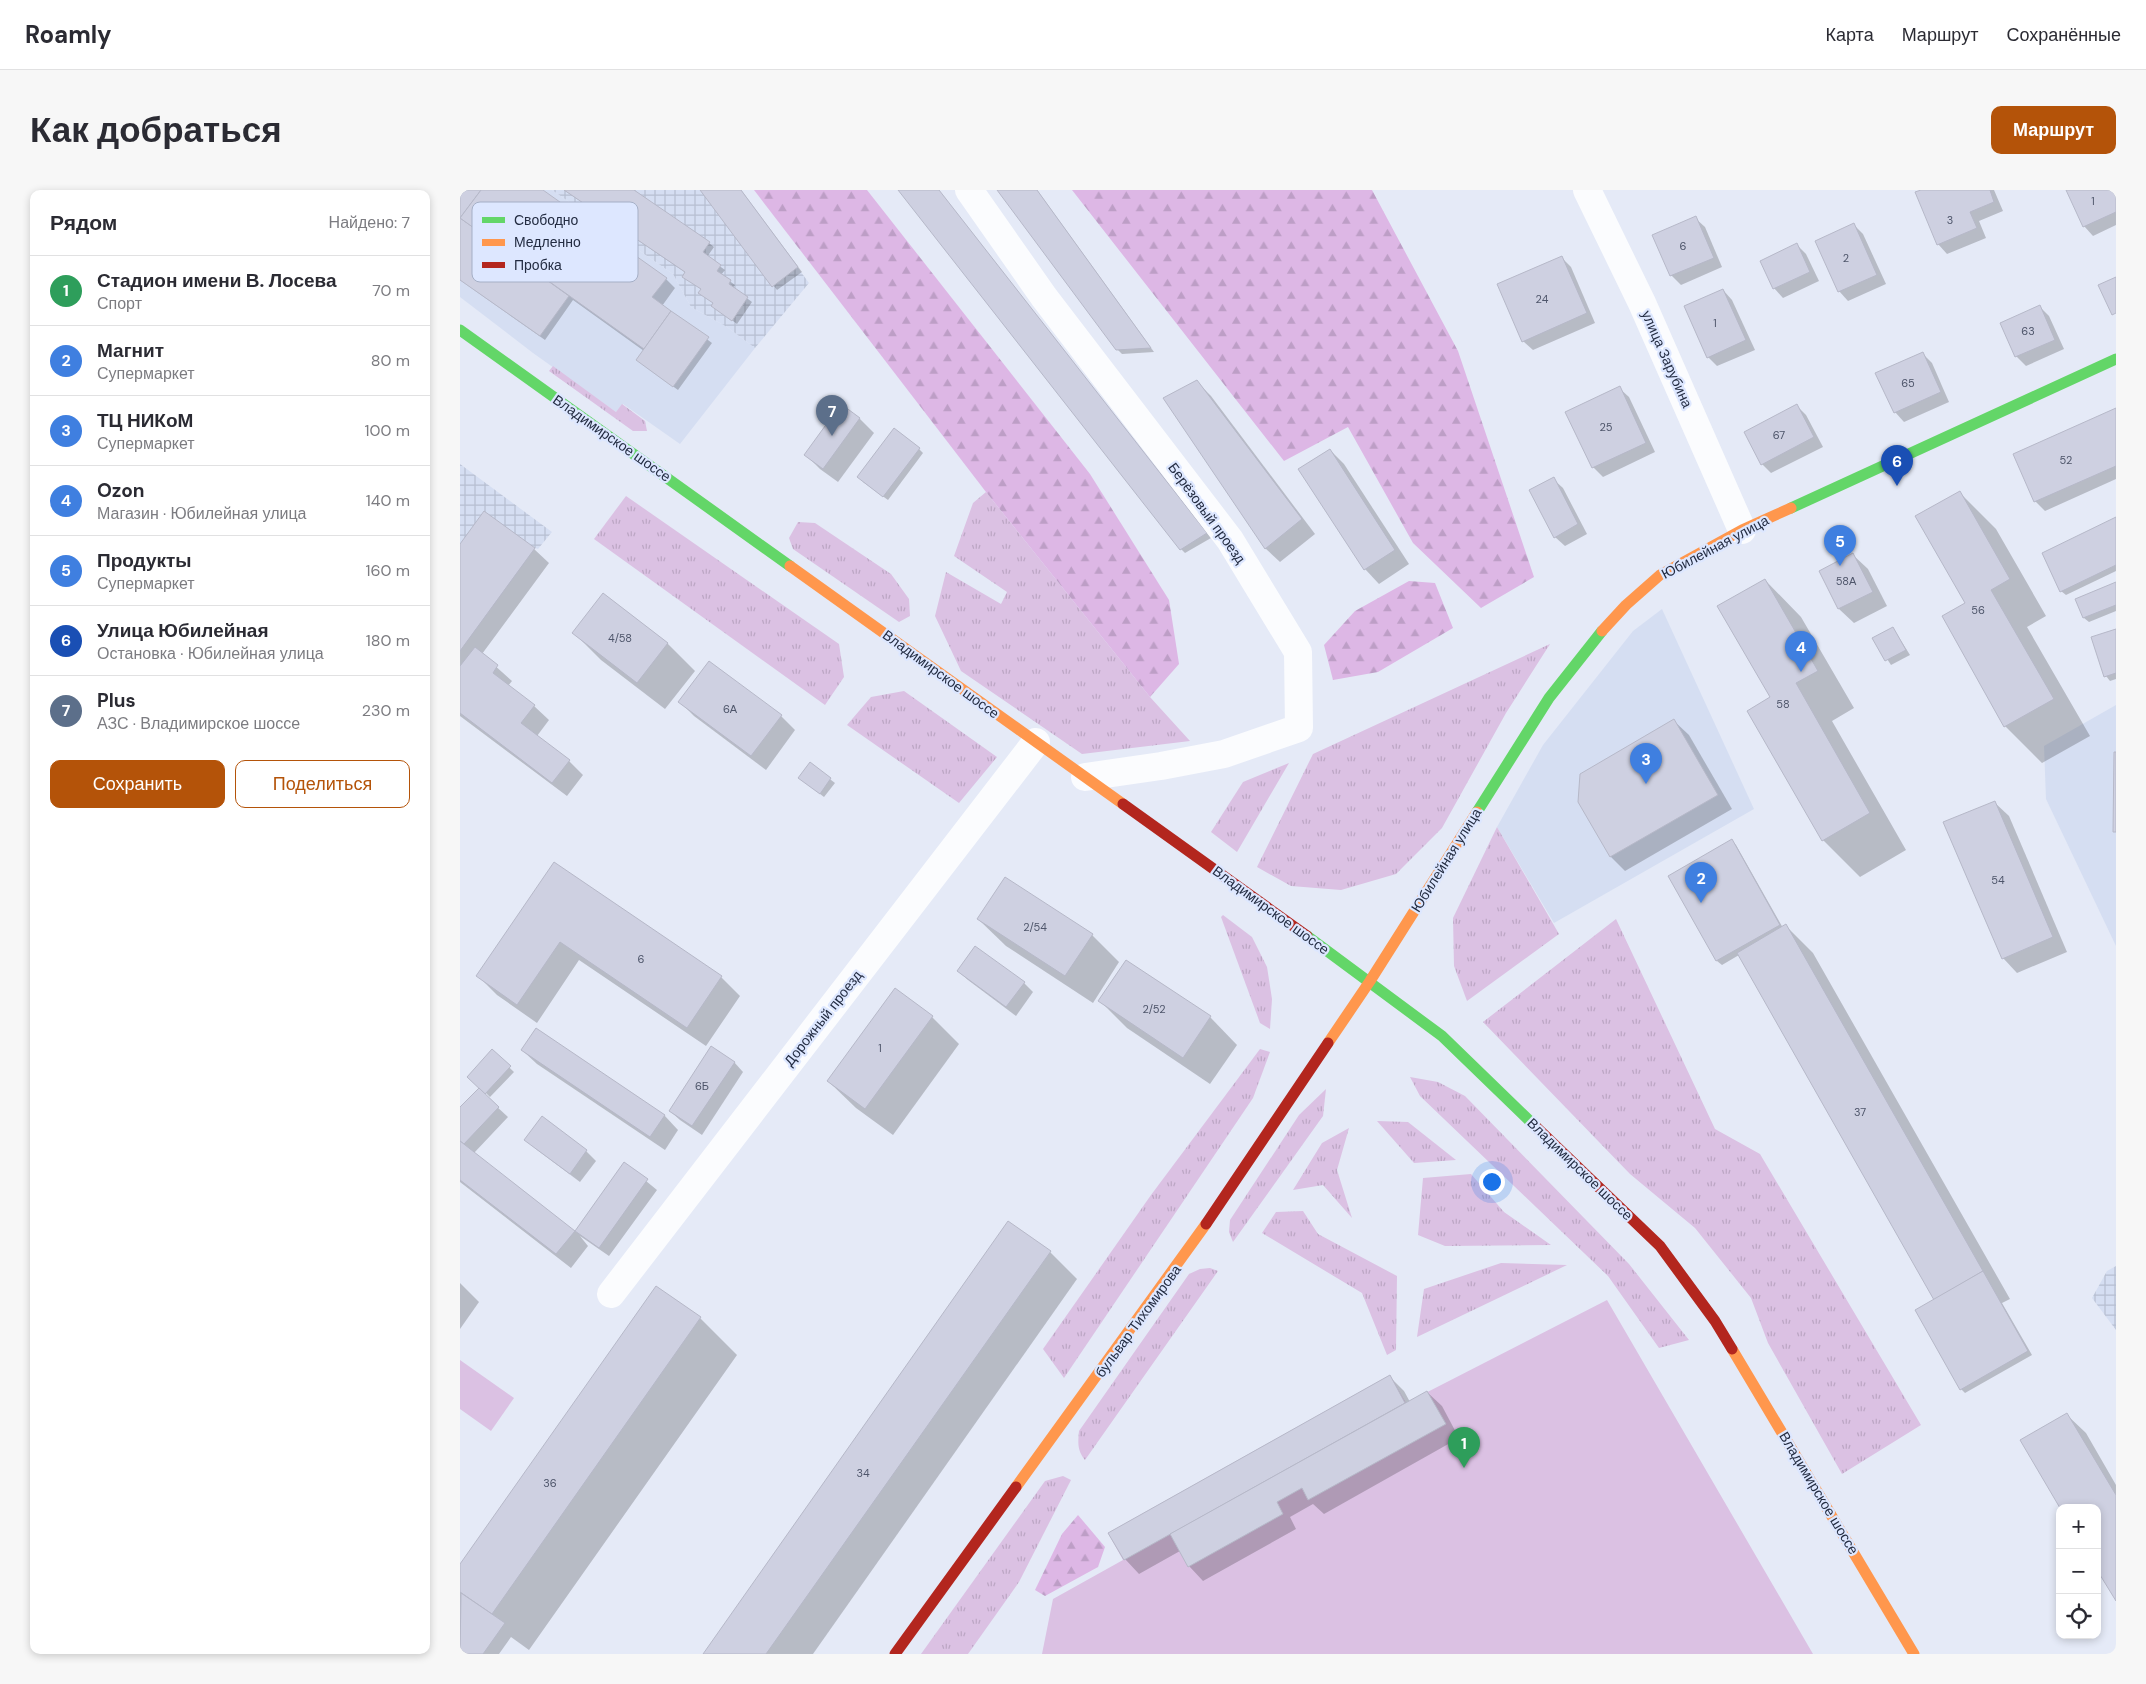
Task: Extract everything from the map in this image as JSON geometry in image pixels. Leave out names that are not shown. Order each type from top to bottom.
[{"type":"main road","name":"Владимирское шоссе","points":[[460,330],[1370,981],[1442,1036],[1660,1246],[1715,1321],[1914,1654]]},
{"type":"main road","name":"Юбилейная улица","points":[[1370,981],[1549,698],[1597,637],[1626,605],[1660,575],[1742,530],[2116,359]]},
{"type":"main road","name":"бульвар Тихомирова","points":[[896,1654],[1195,1240],[1370,981]]},
{"type":"street","name":"Берёзовый проезд","points":[[969,190],[1044,297],[1230,540],[1298,652],[1299,728],[1224,754],[1161,766],[1085,777]]},
{"type":"street","name":"улица Зарубина","points":[[1587,190],[1642,303],[1742,530]]},
{"type":"street","name":"Дорожный проезд","points":[[611,1294],[1036,742]]},
{"type":"shaded area","points":[[460,190],[552,190],[569,202],[472,202],[472,282],[638,282],[638,250],[673,274],[691,307],[727,327],[755,348],[680,444],[623,404],[616,412],[533,353],[460,297]]},
{"type":"shaded area","points":[[552,190],[741,190],[809,283],[755,348],[727,327],[691,307],[673,274],[638,250],[638,202],[569,202]]},
{"type":"shaded area","points":[[460,464],[552,532],[538,549],[535,548],[460,651]]},
{"type":"shaded area","points":[[1662,609],[1754,809],[1554,923],[1497,827],[1543,745],[1633,631]]},
{"type":"shaded area","points":[[2116,705],[2116,946],[2046,799],[2044,746]]},
{"type":"shaded area","points":[[2116,1266],[2116,1330],[2092,1298],[2107,1271]]},
{"type":"green space","points":[[754,190],[867,190],[1090,474],[1169,600],[1179,664],[1150,697],[986,492]]},
{"type":"green space","points":[[1072,190],[1372,190],[1458,351],[1534,577],[1481,608],[1413,543],[1348,427],[1284,461]]},
{"type":"green space","points":[[553,366],[616,412],[622,404],[645,421],[647,431],[633,431],[549,371]]},
{"type":"green space","points":[[986,492],[1150,697],[1190,741],[1082,754],[961,671],[935,616],[946,572],[1001,604],[1007,592],[954,556],[973,503]]},
{"type":"green space","points":[[626,496],[839,644],[844,677],[825,705],[594,539]]},
{"type":"green space","points":[[798,522],[815,523],[891,574],[909,599],[910,616],[899,622],[793,549],[789,538]]},
{"type":"green space","points":[[1409,581],[1435,583],[1453,628],[1378,672],[1333,680],[1324,645],[1355,611]]},
{"type":"green space","points":[[1550,644],[1506,713],[1442,828],[1396,874],[1341,890],[1291,886],[1257,867],[1313,754]]},
{"type":"green space","points":[[904,691],[997,757],[959,803],[847,725],[871,697]]},
{"type":"green space","points":[[1289,763],[1237,852],[1211,832],[1243,782]]},
{"type":"green space","points":[[1497,827],[1559,934],[1467,1001],[1454,966],[1453,918]]},
{"type":"green space","points":[[1223,915],[1252,937],[1267,967],[1272,999],[1270,1029],[1260,1023],[1221,917]]},
{"type":"green space","points":[[1616,919],[1715,1129],[1760,1154],[1921,1425],[1842,1474],[1768,1343],[1751,1298],[1695,1228],[1630,1174],[1483,1022]]},
{"type":"green space","points":[[1260,1049],[1270,1052],[1253,1098],[1064,1378],[1043,1349],[1151,1195]]},
{"type":"green space","points":[[1410,1077],[1438,1082],[1465,1096],[1629,1264],[1689,1340],[1659,1348],[1608,1276],[1420,1096]]},
{"type":"green space","points":[[1326,1089],[1323,1116],[1233,1242],[1229,1232],[1230,1220],[1299,1115]]},
{"type":"green space","points":[[1377,1121],[1408,1122],[1456,1160],[1414,1163]]},
{"type":"green space","points":[[1349,1128],[1337,1170],[1352,1218],[1323,1185],[1293,1190],[1322,1143]]},
{"type":"green space","points":[[1471,1174],[1504,1212],[1551,1245],[1445,1246],[1418,1235],[1423,1178]]},
{"type":"green space","points":[[1303,1211],[1318,1234],[1397,1276],[1396,1350],[1387,1355],[1362,1293],[1262,1233],[1276,1212]]},
{"type":"green space","points":[[1501,1263],[1567,1265],[1417,1337],[1424,1289]]},
{"type":"green space","points":[[1210,1268],[1218,1271],[1085,1460],[1079,1446],[1079,1431],[1189,1274],[1200,1269]]},
{"type":"green space","points":[[1607,1300],[1813,1654],[1042,1654],[1053,1599],[1123,1560],[1108,1533],[1390,1375],[1406,1403]]},
{"type":"green space","points":[[460,1360],[514,1398],[491,1431],[460,1409]]},
{"type":"green space","points":[[1063,1476],[1071,1480],[1019,1582],[968,1654],[921,1654],[1045,1481]]},
{"type":"green space","points":[[1078,1515],[1105,1547],[1098,1567],[1045,1596],[1035,1590],[1062,1534]]},
{"type":"building","points":[[460,190],[481,190],[460,218]]},
{"type":"building","points":[[481,190],[543,190],[560,202],[472,202]]},
{"type":"building","points":[[564,190],[634,190],[710,242],[703,252],[721,265],[717,271],[731,280],[729,284],[748,297],[732,321],[711,306],[713,303],[698,293],[701,289],[682,277],[685,272],[638,240],[638,202],[582,202]]},
{"type":"building","points":[[700,190],[741,190],[798,267],[772,287]]},
{"type":"building","points":[[898,190],[939,190],[1207,533],[1180,550]]},
{"type":"building","points":[[997,190],[1037,190],[1151,348],[1116,350]]},
{"type":"building","points":[[1921,190],[1990,190],[1994,202],[1970,212],[1977,228],[1937,245],[1915,192]]},
{"type":"building","points":[[2066,190],[2116,190],[2116,212],[2083,227]]},
{"type":"building","points":[[472,202],[472,227],[460,218]]},
{"type":"building","points":[[1696,216],[1714,258],[1670,276],[1652,235]]},
{"type":"building","points":[[460,218],[472,227],[472,282],[549,282],[569,296],[540,336],[460,280]]},
{"type":"building","points":[[1854,223],[1877,275],[1838,292],[1815,241]]},
{"type":"building","points":[[1797,243],[1810,272],[1773,289],[1760,261]]},
{"type":"building","points":[[1562,256],[1587,313],[1522,342],[1497,284]]},
{"type":"building","points":[[638,257],[667,278],[652,297],[671,311],[644,349],[550,282],[638,282]]},
{"type":"building","points":[[2116,277],[2116,313],[2112,315],[2098,285]]},
{"type":"building","points":[[1723,289],[1746,340],[1707,358],[1684,306]]},
{"type":"building","points":[[2040,305],[2055,340],[2015,357],[2000,323]]},
{"type":"building","points":[[671,311],[709,337],[673,387],[636,360]]},
{"type":"building","points":[[1923,352],[1941,392],[1894,413],[1875,373]]},
{"type":"building","points":[[1197,380],[1302,519],[1265,549],[1163,398]]},
{"type":"building","points":[[1620,386],[1646,443],[1592,468],[1565,412]]},
{"type":"building","points":[[841,404],[860,418],[823,469],[804,455]]},
{"type":"building","points":[[1797,404],[1814,437],[1761,465],[1744,432]]},
{"type":"building","points":[[2116,408],[2116,466],[2034,502],[2013,454]]},
{"type":"building","points":[[894,428],[920,448],[883,497],[857,477]]},
{"type":"building","points":[[1330,449],[1395,550],[1364,570],[1298,469]]},
{"type":"building","points":[[1554,477],[1578,524],[1554,538],[1529,490]]},
{"type":"building","points":[[1960,491],[2010,579],[1991,590],[2054,699],[2004,727],[1942,616],[1965,603],[1915,516]]},
{"type":"building","points":[[484,511],[535,548],[460,651],[460,544]]},
{"type":"building","points":[[2116,517],[2116,565],[2060,592],[2042,553]]},
{"type":"building","points":[[1853,553],[1873,592],[1838,609],[1819,571]]},
{"type":"building","points":[[1765,579],[1818,671],[1796,683],[1870,813],[1822,841],[1747,711],[1770,697],[1717,606]]},
{"type":"building","points":[[2116,582],[2116,605],[2083,618],[2075,599]]},
{"type":"building","points":[[603,593],[668,643],[637,683],[572,633]]},
{"type":"building","points":[[1893,627],[1906,650],[1885,661],[1872,638]]},
{"type":"building","points":[[2116,629],[2116,673],[2104,677],[2091,637]]},
{"type":"building","points":[[475,647],[498,665],[493,673],[535,705],[521,723],[570,760],[552,783],[460,713],[460,666]]},
{"type":"building","points":[[709,661],[782,715],[751,756],[678,702]]},
{"type":"building","points":[[1674,719],[1718,795],[1610,857],[1578,802],[1580,774]]},
{"type":"building","points":[[2114,752],[2116,752],[2116,832],[2113,832]]},
{"type":"building","points":[[810,762],[831,778],[820,794],[798,778]]},
{"type":"building","points":[[1995,801],[2053,937],[2002,959],[1943,822]]},
{"type":"building","points":[[1732,839],[1780,925],[1716,961],[1668,876]]},
{"type":"building","points":[[554,862],[722,976],[687,1028],[560,942],[517,1005],[476,976]]},
{"type":"building","points":[[1005,877],[1093,934],[1065,976],[977,919]]},
{"type":"building","points":[[1786,924],[1983,1271],[1934,1300],[1737,953]]},
{"type":"building","points":[[975,946],[1025,982],[1006,1007],[957,971]]},
{"type":"building","points":[[1126,960],[1211,1016],[1183,1058],[1098,1001]]},
{"type":"building","points":[[895,988],[933,1016],[865,1109],[827,1081]]},
{"type":"building","points":[[536,1028],[665,1115],[650,1137],[521,1050]]},
{"type":"building","points":[[711,1046],[735,1062],[692,1126],[669,1111]]},
{"type":"building","points":[[492,1049],[511,1066],[485,1094],[467,1077]]},
{"type":"building","points":[[479,1088],[499,1107],[464,1144],[460,1141],[460,1107]]},
{"type":"building","points":[[542,1116],[587,1150],[570,1174],[524,1140]]},
{"type":"building","points":[[460,1141],[575,1231],[556,1254],[460,1180]]},
{"type":"building","points":[[624,1162],[648,1179],[599,1248],[575,1231]]},
{"type":"building","points":[[1008,1221],[1051,1251],[766,1654],[703,1654]]},
{"type":"building","points":[[1983,1271],[2028,1351],[1960,1390],[1915,1310]]},
{"type":"building","points":[[656,1286],[701,1317],[492,1614],[460,1592],[460,1564]]},
{"type":"building","points":[[1390,1375],[1405,1403],[1124,1560],[1108,1533]]},
{"type":"building","points":[[1427,1391],[1446,1424],[1308,1500],[1302,1488],[1277,1502],[1283,1514],[1188,1567],[1170,1534]]},
{"type":"building","points":[[2067,1413],[2116,1495],[2116,1601],[2101,1577],[2101,1504],[2058,1504],[2020,1440]]},
{"type":"building","points":[[461,1593],[505,1623],[483,1654],[460,1654]]},
{"type":"traffic: fast","points":[[460,330],[790,566]]},
{"type":"traffic: fast","points":[[1791,508],[2116,359]]},
{"type":"traffic: fast","points":[[1477,812],[1549,698],[1602,631]]},
{"type":"traffic: fast","points":[[1307,936],[1442,1036],[1536,1127]]},
{"type":"traffic: slow","points":[[1602,631],[1626,605],[1660,575],[1742,530],[1791,508]]},
{"type":"traffic: slow","points":[[790,566],[1123,804]]},
{"type":"traffic: slow","points":[[1328,1043],[1370,981],[1477,812]]},
{"type":"traffic: slow","points":[[1016,1487],[1206,1224]]},
{"type":"traffic: slow","points":[[1732,1349],[1914,1654]]},
{"type":"traffic: jam","points":[[1123,804],[1307,936]]},
{"type":"traffic: jam","points":[[1206,1224],[1328,1043]]},
{"type":"traffic: jam","points":[[1536,1127],[1660,1246],[1715,1321],[1732,1349]]},
{"type":"traffic: jam","points":[[895,1654],[1016,1487]]},
{"type":"place","name":"Plus","points":[[832,436]]},
{"type":"place","name":"Улица Юбилейная","points":[[1897,486]]},
{"type":"place","name":"Продукты","points":[[1840,566]]},
{"type":"place","name":"Ozon","points":[[1801,672]]},
{"type":"place","name":"ТЦ НИКоМ","points":[[1646,784]]},
{"type":"place","name":"Магнит","points":[[1701,903]]},
{"type":"place","name":"Стадион имени В. Лосева","points":[[1464,1468]]}]
